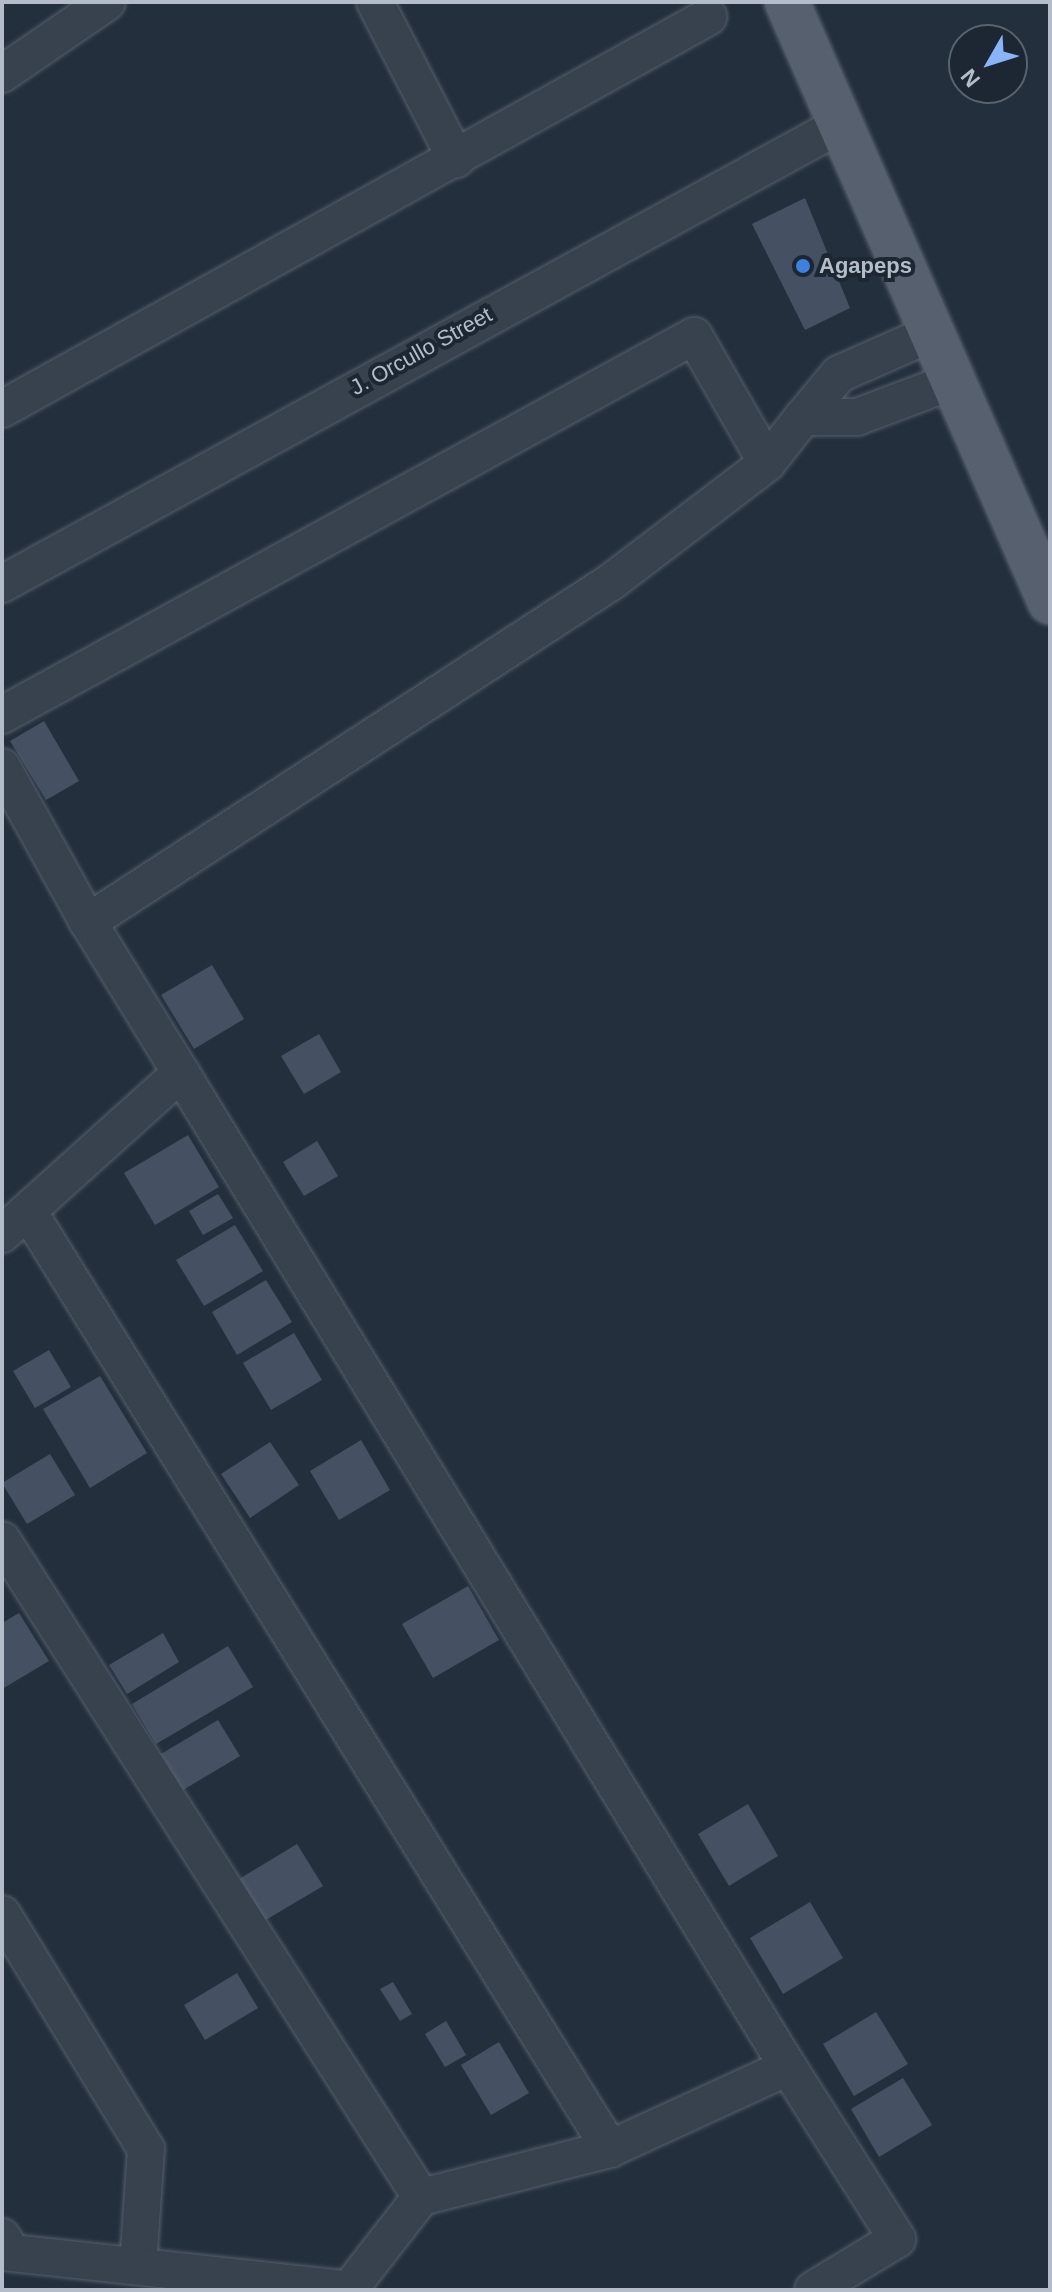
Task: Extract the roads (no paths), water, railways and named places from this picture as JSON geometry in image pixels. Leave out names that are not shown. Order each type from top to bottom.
[{"type":"main road","points":[[787,2],[1050,602]]},
{"type":"street","points":[[2,74],[107,2]]},
{"type":"street","points":[[375,2],[456,159]]},
{"type":"street","points":[[2,409],[708,17]]},
{"type":"street","name":"J. Orcullo Street","points":[[2,584],[842,124]]},
{"type":"street","points":[[88,922],[611,582],[767,463],[839,374],[932,333]]},
{"type":"street","points":[[2,715],[694,336],[767,463]]},
{"type":"street","points":[[867,361],[886,406]]},
{"type":"street","points":[[803,417],[830,421],[886,406],[953,381]]},
{"type":"street","points":[[2,767],[88,922],[788,2067],[897,2239],[813,2290]]},
{"type":"street","points":[[181,1073],[15,1222],[610,2149]]},
{"type":"street","points":[[2,1540],[421,2197]]},
{"type":"street","points":[[2,1914],[146,2149],[138,2265]]},
{"type":"street","points":[[2,2237],[12,2253],[352,2289],[421,2197],[610,2149],[788,2067]]},
{"type":"place","name":"Agapeps","points":[[803,266]]}]
